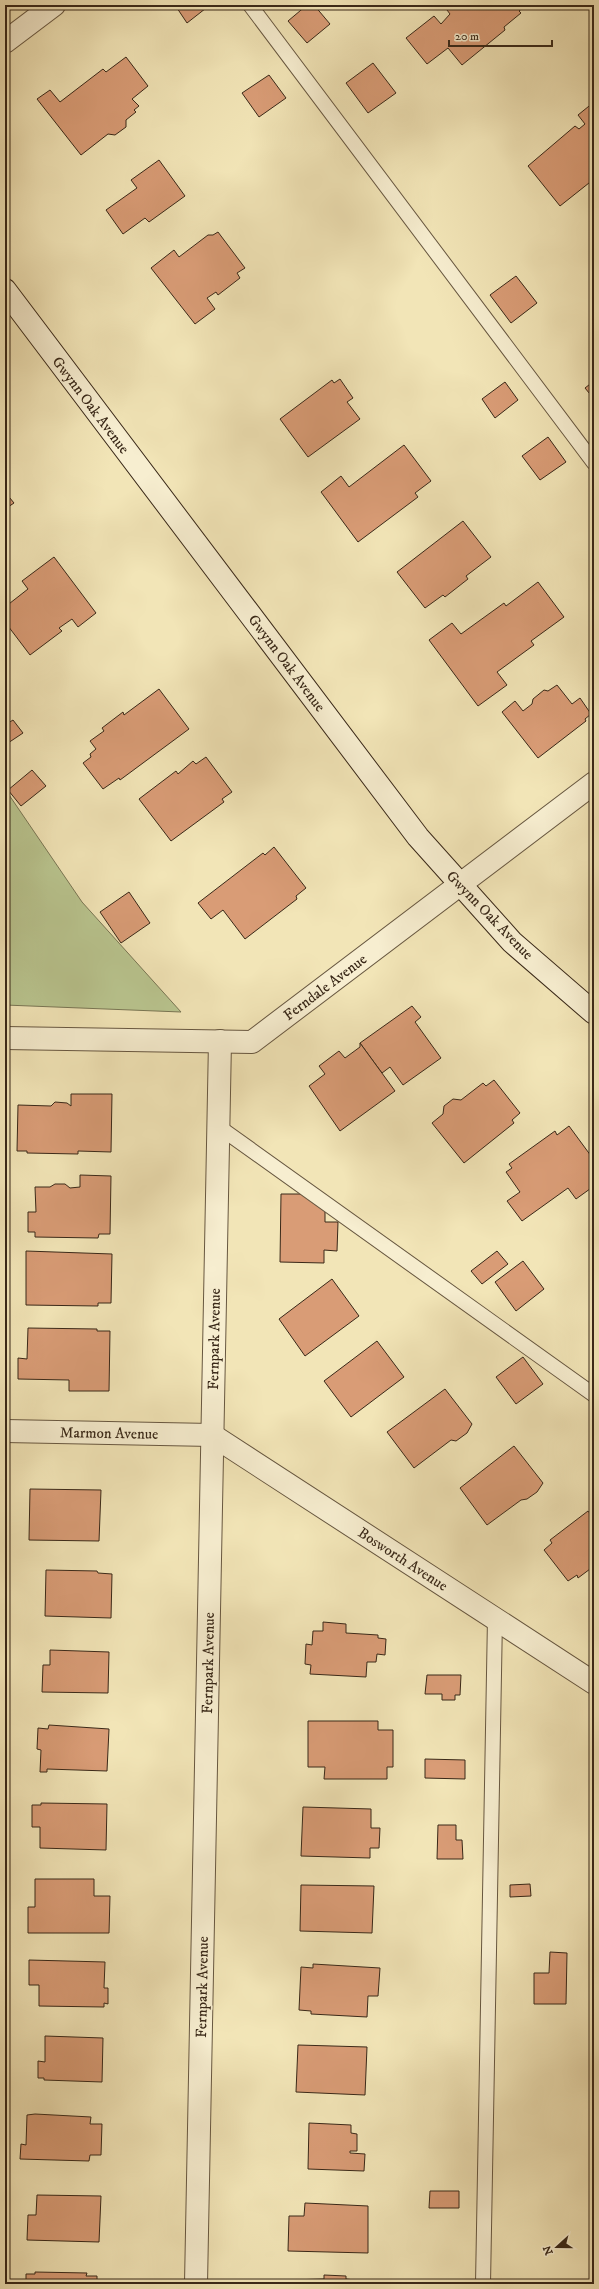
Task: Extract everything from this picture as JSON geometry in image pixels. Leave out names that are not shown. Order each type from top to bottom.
[{"type":"street","points":[[5,42],[54,5]]},
{"type":"street","name":"Gwynn Oak Avenue","points":[[5,290],[418,836],[512,942],[594,1013]]},
{"type":"street","name":"Ferndale Avenue","points":[[5,1038],[252,1042],[594,783]]},
{"type":"street","name":"Fernpark Avenue","points":[[196,2284],[220,1041]]},
{"type":"street","name":"Marmon Avenue","points":[[5,1431],[212,1435]]},
{"type":"street","name":"Bosworth Avenue","points":[[212,1435],[594,1683]]},
{"type":"lane","points":[[250,5],[594,463]]},
{"type":"lane","points":[[219,1126],[594,1395]]},
{"type":"lane","points":[[483,2284],[495,1618]]},
{"type":"green space","points":[[5,789],[82,902],[181,1012],[5,1005]]},
{"type":"building","points":[[175,5],[210,5],[187,23]]},
{"type":"building","points":[[307,5],[314,5],[330,24],[307,43],[288,21]]},
{"type":"building","points":[[453,5],[526,5],[519,11],[521,13],[504,27],[505,30],[462,65],[448,48],[427,64],[406,38],[434,16],[441,24],[450,14],[447,10]]},
{"type":"building","points":[[126,57],[148,86],[132,99],[139,106],[134,110],[136,112],[126,120],[126,127],[115,135],[108,134],[81,155],[37,99],[50,90],[60,102],[103,69],[106,72]]},
{"type":"building","points":[[373,63],[396,93],[368,113],[346,83]]},
{"type":"building","points":[[269,75],[286,98],[259,117],[242,93]]},
{"type":"building","points":[[594,102],[594,179],[560,206],[528,166],[575,126],[579,129],[585,124],[578,115]]},
{"type":"building","points":[[159,160],[185,196],[149,222],[145,218],[123,234],[106,210],[137,188],[131,180]]},
{"type":"building","points":[[218,232],[245,268],[237,273],[240,278],[218,295],[216,292],[207,298],[215,309],[195,324],[151,268],[174,250],[179,257],[208,235],[213,235]]},
{"type":"building","points":[[516,276],[537,303],[511,323],[490,295]]},
{"type":"building","points":[[340,379],[353,398],[347,402],[360,419],[308,457],[280,419],[332,380],[334,383]]},
{"type":"building","points":[[594,381],[594,399],[585,388]]},
{"type":"building","points":[[505,382],[518,400],[495,418],[482,399]]},
{"type":"building","points":[[548,437],[566,462],[540,480],[522,456]]},
{"type":"building","points":[[404,445],[431,481],[415,493],[418,497],[358,542],[321,492],[341,476],[349,487]]},
{"type":"building","points":[[5,492],[14,503],[5,509]]},
{"type":"building","points":[[463,521],[491,557],[466,576],[468,579],[445,597],[443,595],[425,608],[397,572]]},
{"type":"building","points":[[54,557],[96,613],[78,627],[72,619],[59,628],[62,631],[30,655],[5,622],[5,607],[28,589],[22,581]]},
{"type":"building","points":[[538,582],[564,617],[531,641],[534,645],[497,672],[507,685],[478,706],[429,640],[452,623],[461,634],[504,603],[506,606]]},
{"type":"building","points":[[557,685],[572,704],[580,698],[591,714],[585,719],[586,721],[538,758],[502,712],[515,701],[523,711],[532,704],[533,699],[544,690],[548,691]]},
{"type":"building","points":[[159,689],[189,729],[120,780],[119,778],[103,789],[83,763],[91,757],[90,754],[96,749],[90,741],[104,731],[102,728],[123,712],[124,715]]},
{"type":"building","points":[[13,720],[23,733],[5,745],[5,725]]},
{"type":"building","points":[[206,757],[232,792],[222,799],[224,802],[171,841],[139,799],[176,771],[178,774],[193,761],[196,764]]},
{"type":"building","points":[[32,770],[46,786],[21,806],[8,790]]},
{"type":"building","points":[[274,847],[306,888],[296,896],[297,899],[245,939],[223,910],[211,919],[198,903],[263,853],[265,855]]},
{"type":"building","points":[[129,892],[150,923],[121,943],[100,912]]},
{"type":"building","points":[[412,1006],[421,1017],[415,1022],[441,1058],[403,1085],[390,1067],[382,1073],[360,1043]]},
{"type":"building","points":[[360,1043],[395,1091],[340,1131],[309,1086],[325,1074],[319,1066],[339,1051],[345,1058],[360,1047]]},
{"type":"building","points":[[494,1080],[520,1113],[512,1120],[514,1123],[464,1163],[432,1123],[443,1114],[444,1106],[453,1099],[461,1100],[483,1083],[486,1086]]},
{"type":"building","points":[[71,1094],[112,1094],[111,1152],[78,1151],[78,1154],[27,1153],[27,1151],[17,1151],[18,1105],[51,1106],[55,1102],[67,1103],[71,1106]]},
{"type":"building","points":[[569,1126],[594,1160],[594,1186],[576,1199],[568,1188],[522,1221],[507,1201],[520,1192],[506,1172],[512,1168],[509,1164],[555,1131],[557,1135]]},
{"type":"building","points":[[80,1175],[111,1176],[110,1234],[99,1234],[98,1238],[35,1237],[35,1232],[28,1232],[28,1212],[36,1212],[35,1187],[50,1187],[55,1184],[65,1184],[70,1188],[80,1187]]},
{"type":"building","points":[[281,1194],[304,1194],[325,1208],[325,1222],[338,1222],[337,1251],[324,1250],[324,1263],[280,1262]]},
{"type":"building","points":[[26,1251],[112,1254],[111,1303],[98,1303],[98,1306],[26,1305]]},
{"type":"building","points":[[497,1251],[508,1264],[482,1284],[471,1271]]},
{"type":"building","points":[[523,1261],[544,1289],[516,1311],[495,1282]]},
{"type":"building","points":[[332,1279],[359,1316],[305,1356],[279,1319]]},
{"type":"building","points":[[28,1328],[97,1329],[97,1331],[110,1331],[109,1391],[69,1391],[69,1380],[18,1379],[18,1358],[27,1359]]},
{"type":"building","points":[[377,1341],[404,1377],[351,1417],[324,1381]]},
{"type":"building","points":[[523,1357],[543,1384],[516,1404],[496,1377]]},
{"type":"building","points":[[445,1389],[472,1424],[467,1433],[456,1441],[451,1440],[414,1468],[387,1432]]},
{"type":"building","points":[[514,1446],[543,1483],[537,1492],[527,1499],[521,1500],[487,1525],[460,1488]]},
{"type":"building","points":[[30,1489],[101,1490],[99,1541],[29,1540]]},
{"type":"building","points":[[588,1511],[594,1519],[594,1566],[578,1578],[577,1575],[568,1581],[544,1550],[552,1543],[550,1540]]},
{"type":"building","points":[[46,1570],[97,1571],[98,1573],[112,1574],[111,1618],[45,1616]]},
{"type":"building","points":[[323,1622],[346,1624],[346,1633],[378,1635],[378,1638],[386,1639],[385,1655],[377,1654],[376,1662],[367,1662],[366,1677],[310,1674],[311,1665],[305,1664],[306,1644],[312,1645],[313,1631],[323,1631]]},
{"type":"building","points":[[50,1650],[109,1652],[108,1693],[42,1692],[43,1665],[50,1665]]},
{"type":"building","points":[[427,1675],[461,1675],[460,1695],[455,1695],[455,1700],[442,1700],[442,1694],[425,1694]]},
{"type":"building","points":[[308,1721],[378,1721],[378,1730],[393,1730],[393,1767],[387,1767],[387,1779],[324,1779],[325,1767],[308,1767]]},
{"type":"building","points":[[49,1725],[109,1729],[107,1771],[47,1769],[47,1772],[40,1772],[41,1750],[37,1749],[38,1728],[48,1729]]},
{"type":"building","points":[[425,1759],[465,1760],[465,1779],[425,1778]]},
{"type":"building","points":[[41,1803],[107,1804],[106,1850],[40,1848],[40,1827],[32,1827],[32,1805],[41,1805]]},
{"type":"building","points":[[303,1807],[371,1809],[371,1828],[380,1828],[379,1848],[370,1848],[370,1858],[301,1856]]},
{"type":"building","points":[[438,1825],[456,1825],[456,1840],[462,1840],[463,1859],[437,1859]]},
{"type":"building","points":[[594,1856],[594,1891],[592,1891]]},
{"type":"building","points":[[35,1879],[94,1879],[94,1896],[110,1896],[109,1933],[28,1933],[28,1907],[35,1907]]},
{"type":"building","points":[[530,1884],[531,1896],[510,1897],[510,1885]]},
{"type":"building","points":[[301,1885],[374,1886],[372,1933],[300,1931]]},
{"type":"building","points":[[550,1952],[567,1953],[566,2004],[534,2004],[534,1973],[549,1973]]},
{"type":"building","points":[[29,1960],[105,1962],[104,1988],[108,1988],[108,2004],[104,2003],[104,2007],[39,2006],[39,1985],[29,1985]]},
{"type":"building","points":[[313,1964],[380,1968],[378,1996],[368,1996],[367,2017],[311,2014],[311,2011],[299,2010],[301,1967],[313,1968]]},
{"type":"building","points":[[45,2036],[103,2038],[102,2082],[44,2080],[44,2078],[38,2078],[38,2061],[45,2062]]},
{"type":"building","points":[[298,2045],[367,2047],[365,2095],[296,2092]]},
{"type":"building","points":[[35,2114],[91,2117],[90,2124],[102,2124],[101,2155],[90,2155],[89,2161],[20,2159],[21,2144],[26,2145],[27,2115]]},
{"type":"building","points":[[309,2123],[351,2125],[351,2133],[357,2134],[357,2151],[350,2151],[350,2153],[365,2154],[364,2171],[308,2169]]},
{"type":"building","points":[[430,2191],[459,2191],[459,2208],[429,2208]]},
{"type":"building","points":[[37,2195],[101,2196],[99,2242],[27,2240],[28,2215],[36,2215]]},
{"type":"building","points":[[305,2203],[368,2206],[368,2253],[288,2251],[289,2216],[304,2216]]},
{"type":"building","points":[[35,2272],[87,2273],[86,2276],[97,2276],[97,2284],[26,2284],[26,2274],[35,2274]]},
{"type":"building","points":[[324,2275],[346,2276],[346,2279],[355,2280],[355,2282],[368,2282],[368,2284],[289,2284],[289,2280],[324,2279]]},
{"type":"building","points":[[528,2281],[556,2282],[556,2284],[528,2284]]}]
